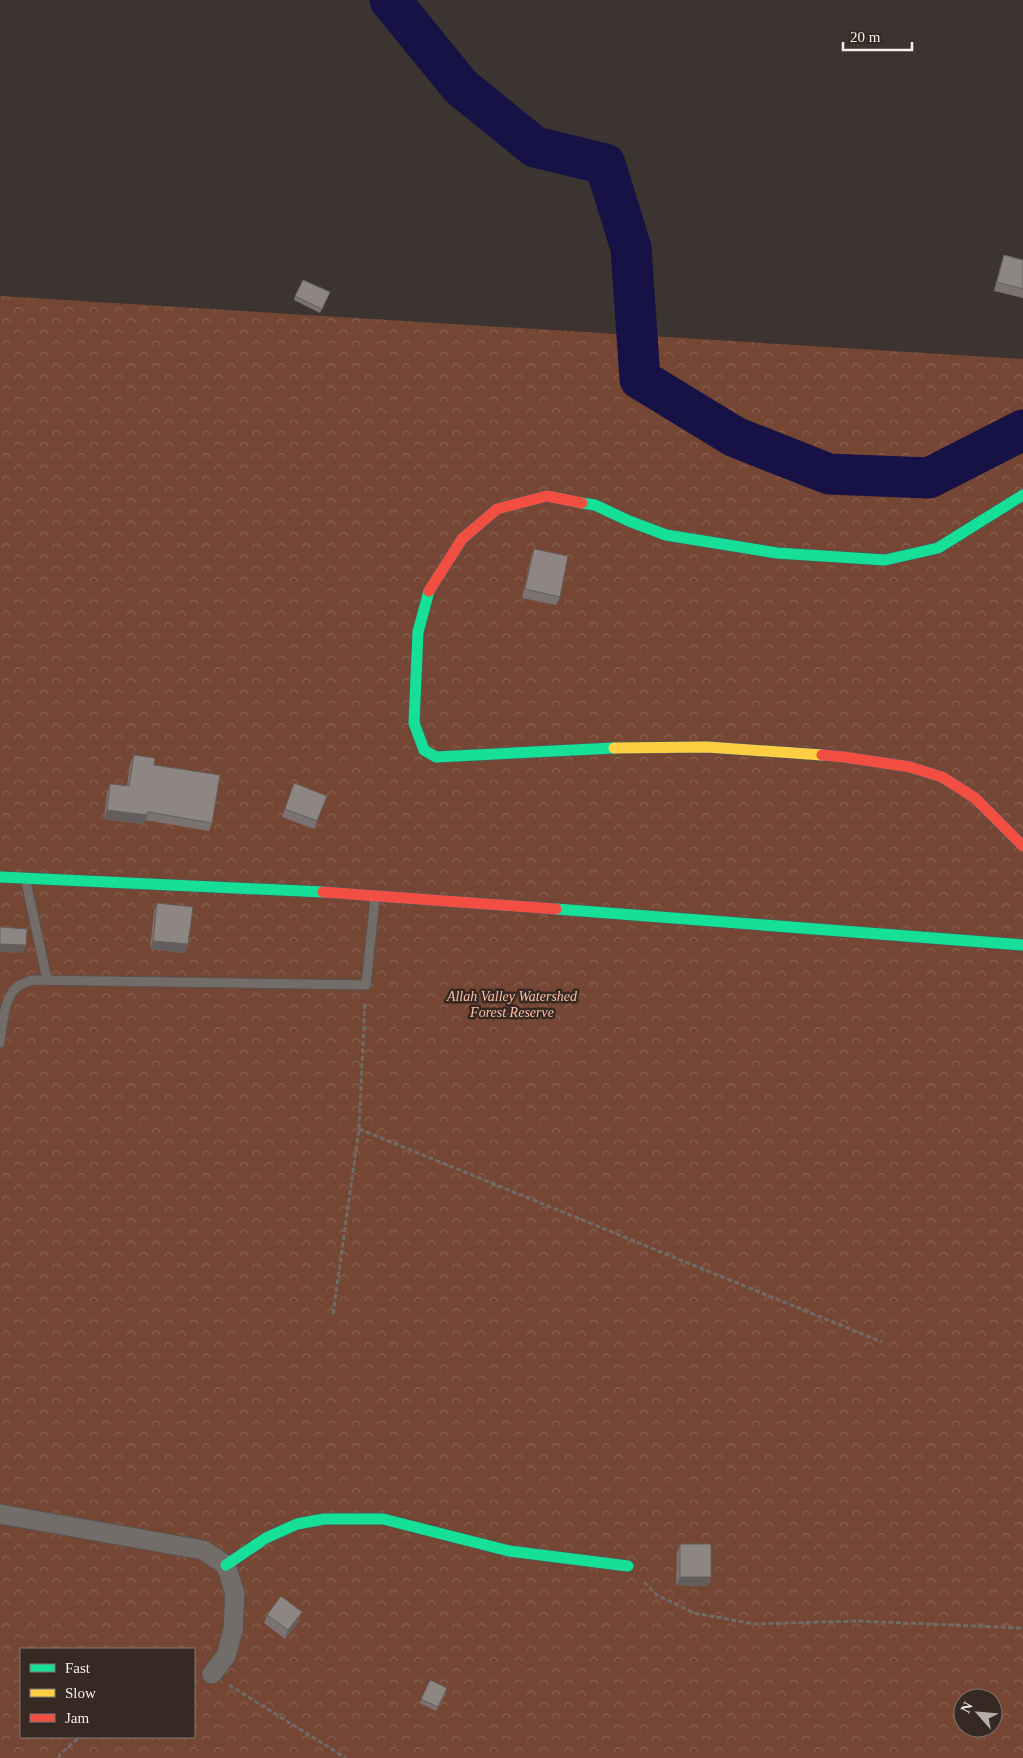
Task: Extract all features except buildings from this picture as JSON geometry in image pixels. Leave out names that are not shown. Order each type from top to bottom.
[{"type":"street","points":[[1023,495],[938,548],[885,560],[777,553],[666,535],[629,521],[595,505],[548,496],[497,509],[462,539],[430,587],[418,632],[414,723],[424,750],[436,757],[586,748],[707,747],[844,757],[910,767],[942,777],[974,798],[1023,846]]},
{"type":"street","points":[[0,877],[375,895],[1023,945]]},
{"type":"street","points":[[0,1514],[203,1550],[226,1564],[235,1594],[233,1630],[226,1656],[212,1674]]},
{"type":"street","points":[[226,1564],[266,1538],[297,1524],[324,1519],[384,1519],[509,1551],[628,1566]]},
{"type":"lane","points":[[26,878],[47,979]]},
{"type":"lane","points":[[0,1043],[3,1018],[8,1002],[16,987],[32,980],[236,984],[366,984],[375,895]]},
{"type":"path","points":[[333,1314],[359,1129],[366,984]]},
{"type":"path","points":[[359,1129],[882,1342]]},
{"type":"path","points":[[628,1566],[657,1594],[694,1613],[754,1624],[857,1621],[1023,1628]]},
{"type":"path","points":[[212,1674],[346,1758]]},
{"type":"path","points":[[58,1758],[79,1738]]},
{"type":"green space","name":"Allah Valley Watershed Forest Reserve","points":[[0,296],[1023,359],[1023,1758],[0,1758]]},
{"type":"waterway","points":[[390,0],[461,87],[535,147],[605,164],[631,248],[640,379],[735,437],[829,474],[929,478],[1023,430]]},
{"type":"traffic: fast","points":[[582,503],[595,505],[629,521],[666,535],[777,553],[885,560],[938,548],[1023,495]]},
{"type":"traffic: fast","points":[[429,591],[418,632],[414,723],[424,750],[436,757],[614,748]]},
{"type":"traffic: fast","points":[[0,877],[323,892]]},
{"type":"traffic: fast","points":[[556,909],[1023,945]]},
{"type":"traffic: fast","points":[[226,1565],[266,1538],[297,1524],[324,1519],[383,1519],[509,1551],[628,1566]]},
{"type":"traffic: slow","points":[[614,748],[707,747],[822,755]]},
{"type":"traffic: jam","points":[[429,591],[462,539],[497,509],[547,496],[582,503]]},
{"type":"traffic: jam","points":[[822,755],[910,767],[942,777],[975,798],[1023,846]]},
{"type":"traffic: jam","points":[[323,892],[556,909]]}]
